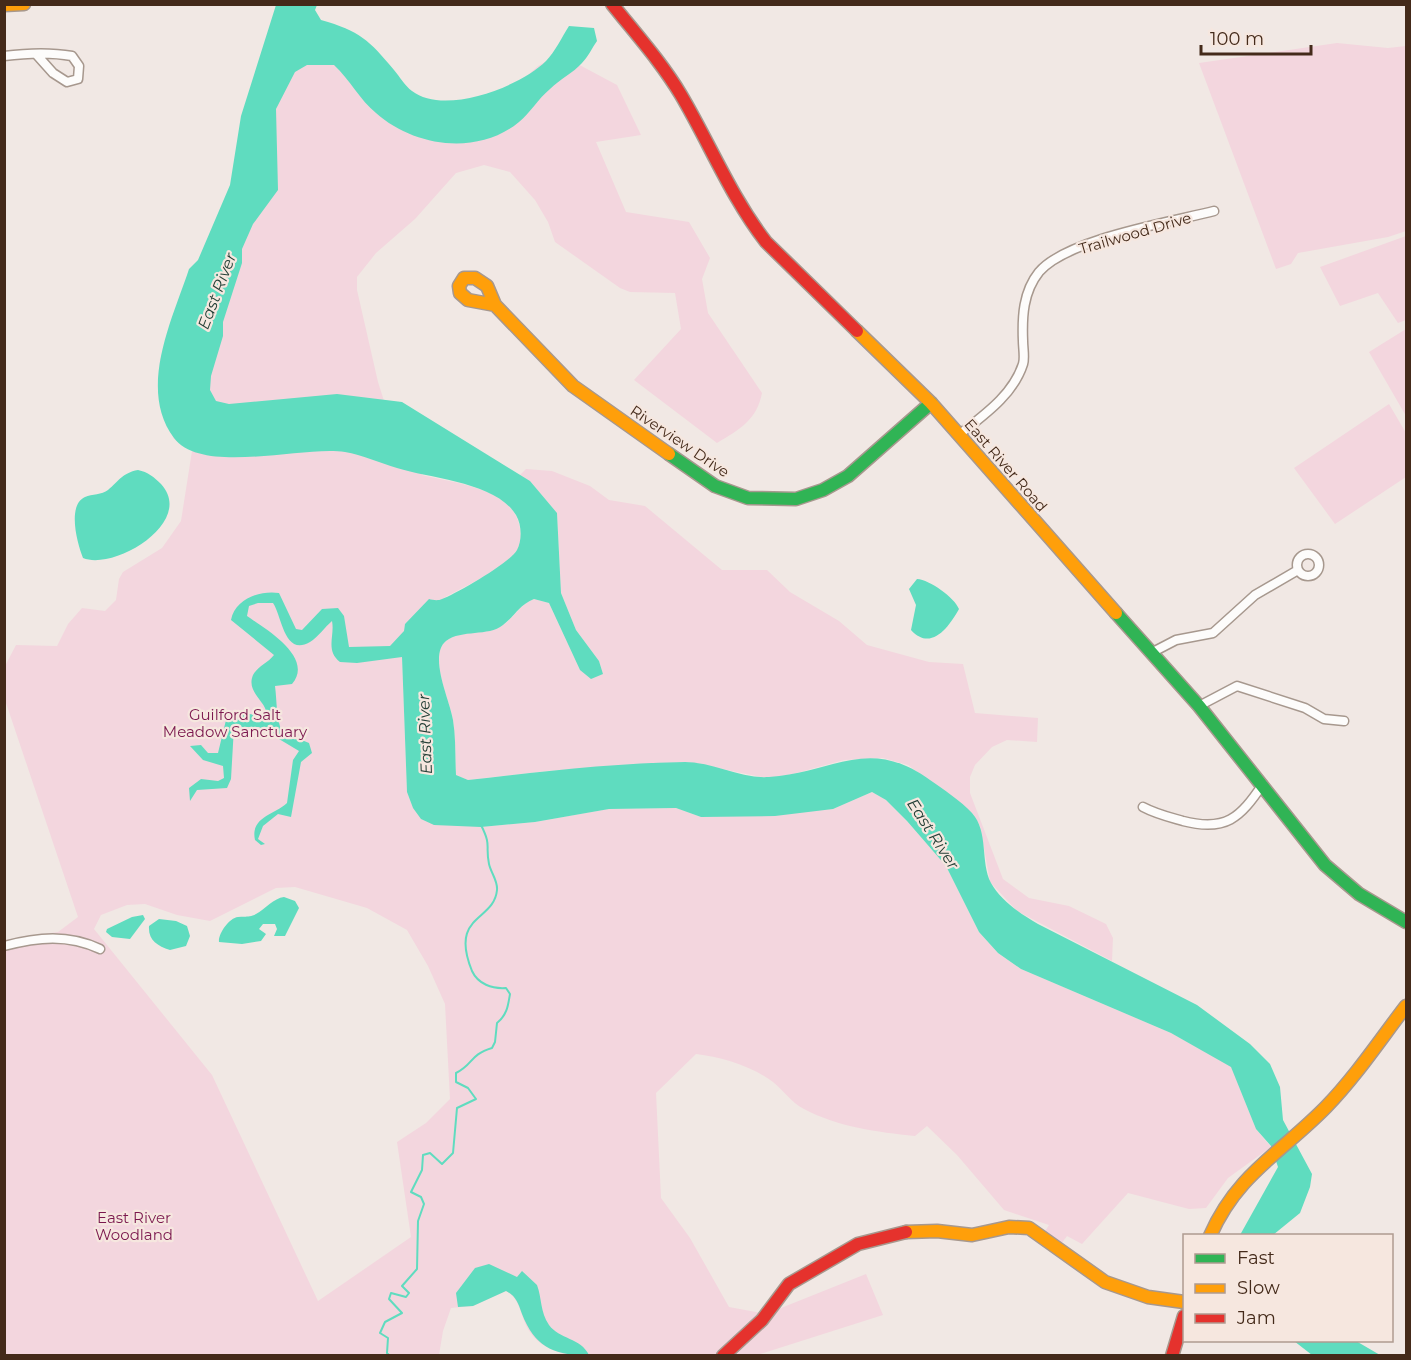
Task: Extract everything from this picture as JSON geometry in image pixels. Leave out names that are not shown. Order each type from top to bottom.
[{"type":"main road","points":[[4,5],[24,4]]},
{"type":"main road","name":"East River Road","points":[[612,4],[674,83],[751,225],[960,434],[1199,706],[1325,865],[1342,881],[1407,922]]},
{"type":"main road","name":"Riverview Drive","points":[[495,305],[573,386],[715,486],[748,498],[796,499],[823,490],[848,476],[931,403]]},
{"type":"main road","points":[[1211,1234],[1233,1190],[1270,1156],[1299,1134],[1330,1103],[1407,1006]]},
{"type":"main road","points":[[723,1356],[762,1320],[789,1284],[858,1244],[905,1232],[937,1231],[972,1235],[1010,1227],[1029,1228],[1106,1282],[1148,1297],[1183,1302]]},
{"type":"main road","points":[[1172,1356],[1183,1322]]},
{"type":"street","points":[[4,56],[36,54],[72,56],[79,66],[78,78],[67,82],[52,73],[36,54]]},
{"type":"street","name":"Trailwood Drive","points":[[960,434],[997,404],[1010,388],[1024,363],[1023,312],[1027,292],[1040,272],[1063,254],[1109,238],[1214,211]]},
{"type":"street","points":[[1151,653],[1176,640],[1213,633],[1255,595],[1298,570]]},
{"type":"street","points":[[1199,706],[1226,689],[1237,686],[1247,687],[1305,708],[1324,719],[1344,721]]},
{"type":"street","points":[[1143,807],[1201,825],[1215,826],[1234,818],[1247,808],[1263,784]]},
{"type":"street","points":[[4,946],[34,939],[59,938],[100,949]]},
{"type":"green space","name":"Guilford Salt Meadow Sanctuary","points":[[280,38],[448,120],[520,82],[538,66],[559,54],[617,85],[641,135],[596,142],[626,212],[689,222],[710,258],[702,279],[708,313],[762,393],[760,402],[746,423],[717,443],[634,380],[681,329],[675,293],[630,292],[620,288],[555,242],[548,222],[535,200],[510,172],[484,165],[456,173],[415,219],[376,253],[357,277],[357,290],[386,407],[422,475],[466,485],[495,496],[507,504],[516,515],[521,535],[519,549],[503,565],[447,596],[405,624],[402,657],[407,792],[413,808],[481,827],[535,822],[608,809],[676,808],[701,817],[833,809],[872,792],[886,800],[907,821],[946,866],[979,932],[998,953],[1021,969],[1171,1033],[1231,1066],[1256,1129],[1271,1147],[1228,1178],[1206,1208],[1189,1209],[1128,1193],[1082,1244],[1067,1236],[1058,1248],[1042,1236],[1049,1225],[1004,1210],[957,1155],[927,1126],[915,1136],[872,1130],[830,1120],[800,1106],[773,1082],[756,1071],[716,1057],[696,1054],[656,1093],[661,1198],[690,1238],[729,1307],[766,1314],[866,1274],[883,1315],[757,1355],[566,1355],[533,1337],[518,1304],[506,1291],[473,1306],[451,1308],[443,1331],[439,1355],[5,1355],[5,940],[58,932],[78,917],[5,700],[4,668],[16,645],[57,646],[68,624],[82,608],[105,611],[116,600],[119,579],[123,572],[162,548],[181,521],[192,451],[174,439],[162,414],[158,386],[160,359],[233,220]],"holes":[[[295,887],[367,908],[407,930],[428,966],[445,1004],[450,1099],[426,1123],[397,1142],[411,1237],[318,1301],[212,1075],[94,929],[101,915],[127,905],[145,904],[177,915],[210,921],[276,888]]]},
{"type":"green space","points":[[1337,43],[1388,48],[1406,46],[1406,231],[1388,237],[1298,253],[1291,264],[1276,269],[1199,63]]},
{"type":"green space","points":[[1406,236],[1406,320],[1398,323],[1378,293],[1340,306],[1320,267]]},
{"type":"green space","points":[[1406,329],[1406,416],[1369,352]]},
{"type":"green space","points":[[1389,404],[1406,433],[1406,477],[1335,524],[1294,468]]},
{"type":"green space","points":[[526,469],[552,471],[590,486],[609,500],[645,506],[722,570],[767,570],[790,592],[839,621],[867,645],[929,662],[963,664],[975,713],[1038,718],[1037,742],[1007,740],[992,747],[975,765],[970,777],[970,793],[1003,879],[1029,898],[1069,906],[1106,924],[1113,938],[1112,961],[1017,911],[990,882],[980,826],[973,814],[908,765],[883,758],[844,760],[793,774],[767,778],[687,762],[547,771],[468,780],[456,775],[453,720],[442,679],[439,657],[446,641],[452,637],[497,628],[534,599],[549,603],[580,670],[603,674],[599,661],[576,630],[561,593],[557,513],[530,481],[520,475]]},
{"type":"water","name":"East River","points":[[276,5],[317,5],[315,10],[321,20],[345,28],[363,38],[378,51],[412,91],[426,98],[443,101],[462,99],[501,89],[534,71],[546,61],[569,26],[594,28],[597,41],[584,61],[546,93],[519,122],[503,133],[485,140],[466,143],[427,140],[391,125],[370,108],[334,65],[307,65],[295,72],[276,109],[278,190],[253,224],[242,249],[242,263],[223,322],[223,336],[211,376],[210,390],[216,401],[229,404],[337,394],[402,402],[530,481],[557,513],[561,593],[576,630],[599,661],[603,674],[591,679],[580,670],[549,603],[534,599],[497,629],[460,635],[446,641],[439,657],[442,679],[453,720],[456,775],[468,780],[603,766],[685,762],[748,776],[769,777],[869,758],[888,760],[908,767],[946,791],[972,813],[981,829],[986,866],[991,883],[1000,896],[1012,906],[1038,924],[1197,1005],[1250,1044],[1270,1064],[1280,1087],[1283,1120],[1312,1174],[1310,1187],[1300,1213],[1274,1234],[1241,1234],[1278,1167],[1271,1146],[1256,1129],[1231,1067],[1171,1033],[1021,969],[998,953],[979,932],[946,866],[886,800],[872,792],[833,809],[775,816],[701,817],[676,808],[609,809],[535,822],[481,827],[434,825],[421,819],[413,808],[407,792],[402,657],[357,663],[340,662],[335,657],[332,648],[332,621],[310,642],[295,644],[285,633],[273,603],[258,603],[249,606],[247,616],[284,644],[297,664],[297,674],[292,684],[275,686],[280,727],[282,732],[309,743],[312,753],[301,762],[291,817],[278,814],[263,826],[258,839],[265,844],[261,845],[255,840],[254,832],[260,821],[287,803],[293,760],[299,751],[259,727],[234,727],[231,779],[227,788],[197,790],[190,801],[189,788],[201,779],[218,781],[224,778],[223,766],[203,760],[190,746],[201,745],[208,753],[218,753],[226,720],[244,714],[262,719],[267,714],[254,691],[252,681],[255,672],[274,655],[231,620],[233,613],[243,601],[264,593],[279,593],[296,629],[302,630],[322,609],[338,608],[344,616],[349,647],[390,646],[404,631],[405,624],[429,599],[439,600],[449,596],[505,562],[517,550],[520,538],[516,515],[507,504],[494,495],[462,483],[411,472],[345,452],[230,457],[207,455],[188,449],[174,438],[163,419],[158,398],[158,376],[162,354],[167,331],[189,269],[198,260],[230,185],[241,116]]},
{"type":"water","points":[[138,470],[148,473],[158,481],[169,499],[168,513],[160,528],[131,550],[97,560],[83,558],[75,525],[76,508],[79,501],[85,497],[106,492],[124,475]]},
{"type":"water","points":[[917,579],[928,582],[941,590],[959,609],[945,629],[932,638],[926,639],[918,636],[911,630],[916,605],[909,589]]},
{"type":"water","points":[[284,897],[295,901],[299,908],[285,936],[274,936],[277,929],[275,924],[263,924],[259,929],[266,934],[261,941],[242,944],[219,942],[222,931],[231,920],[254,915],[277,899]]},
{"type":"water","points":[[143,915],[145,919],[130,939],[112,937],[106,932],[107,929],[132,917]]},
{"type":"water","points":[[159,919],[176,921],[187,926],[190,936],[186,946],[170,950],[154,942],[149,926]]},
{"type":"water","points":[[489,1264],[517,1277],[522,1271],[537,1285],[544,1315],[549,1325],[553,1330],[581,1345],[589,1355],[566,1354],[540,1342],[527,1325],[516,1300],[506,1291],[473,1306],[458,1307],[456,1293],[475,1268]]},
{"type":"water","points":[[1295,1342],[1358,1342],[1380,1355],[1312,1355]]},
{"type":"waterway","points":[[390,1356],[387,1353],[388,1338],[380,1333],[385,1322],[402,1313],[389,1299],[391,1293],[406,1297],[409,1293],[402,1286],[417,1269],[418,1221],[424,1204],[421,1197],[411,1192],[422,1170],[423,1155],[430,1153],[442,1164],[453,1153],[457,1108],[476,1099],[468,1088],[456,1082],[456,1073],[479,1054],[492,1048],[497,1023],[508,1006],[510,994],[506,988],[496,988],[478,979],[472,971],[466,952],[469,929],[489,908],[497,890],[481,825]]},
{"type":"traffic: fast","points":[[669,454],[715,486],[748,498],[796,499],[823,490],[848,476],[931,403]]},
{"type":"traffic: fast","points":[[1116,613],[1199,706],[1325,865],[1359,894],[1406,922]]},
{"type":"traffic: slow","points":[[4,5],[24,4]]},
{"type":"traffic: slow","points":[[495,305],[468,300],[460,293],[459,286],[464,278],[475,278],[487,286],[495,305],[573,386],[669,454]]},
{"type":"traffic: slow","points":[[857,331],[931,403],[1116,613]]},
{"type":"traffic: slow","points":[[1211,1234],[1233,1196],[1261,1166],[1337,1095],[1406,1006]]},
{"type":"traffic: slow","points":[[906,1232],[937,1231],[972,1235],[1009,1227],[1029,1228],[1105,1282],[1148,1297],[1183,1302]]},
{"type":"traffic: jam","points":[[612,4],[674,83],[753,225],[766,242],[857,331]]},
{"type":"traffic: jam","points":[[723,1356],[762,1320],[789,1284],[858,1244],[906,1232]]},
{"type":"traffic: jam","points":[[1172,1356],[1183,1319]]},
{"type":"park label","name":"East River Woodland","points":[[134,1226]]}]
